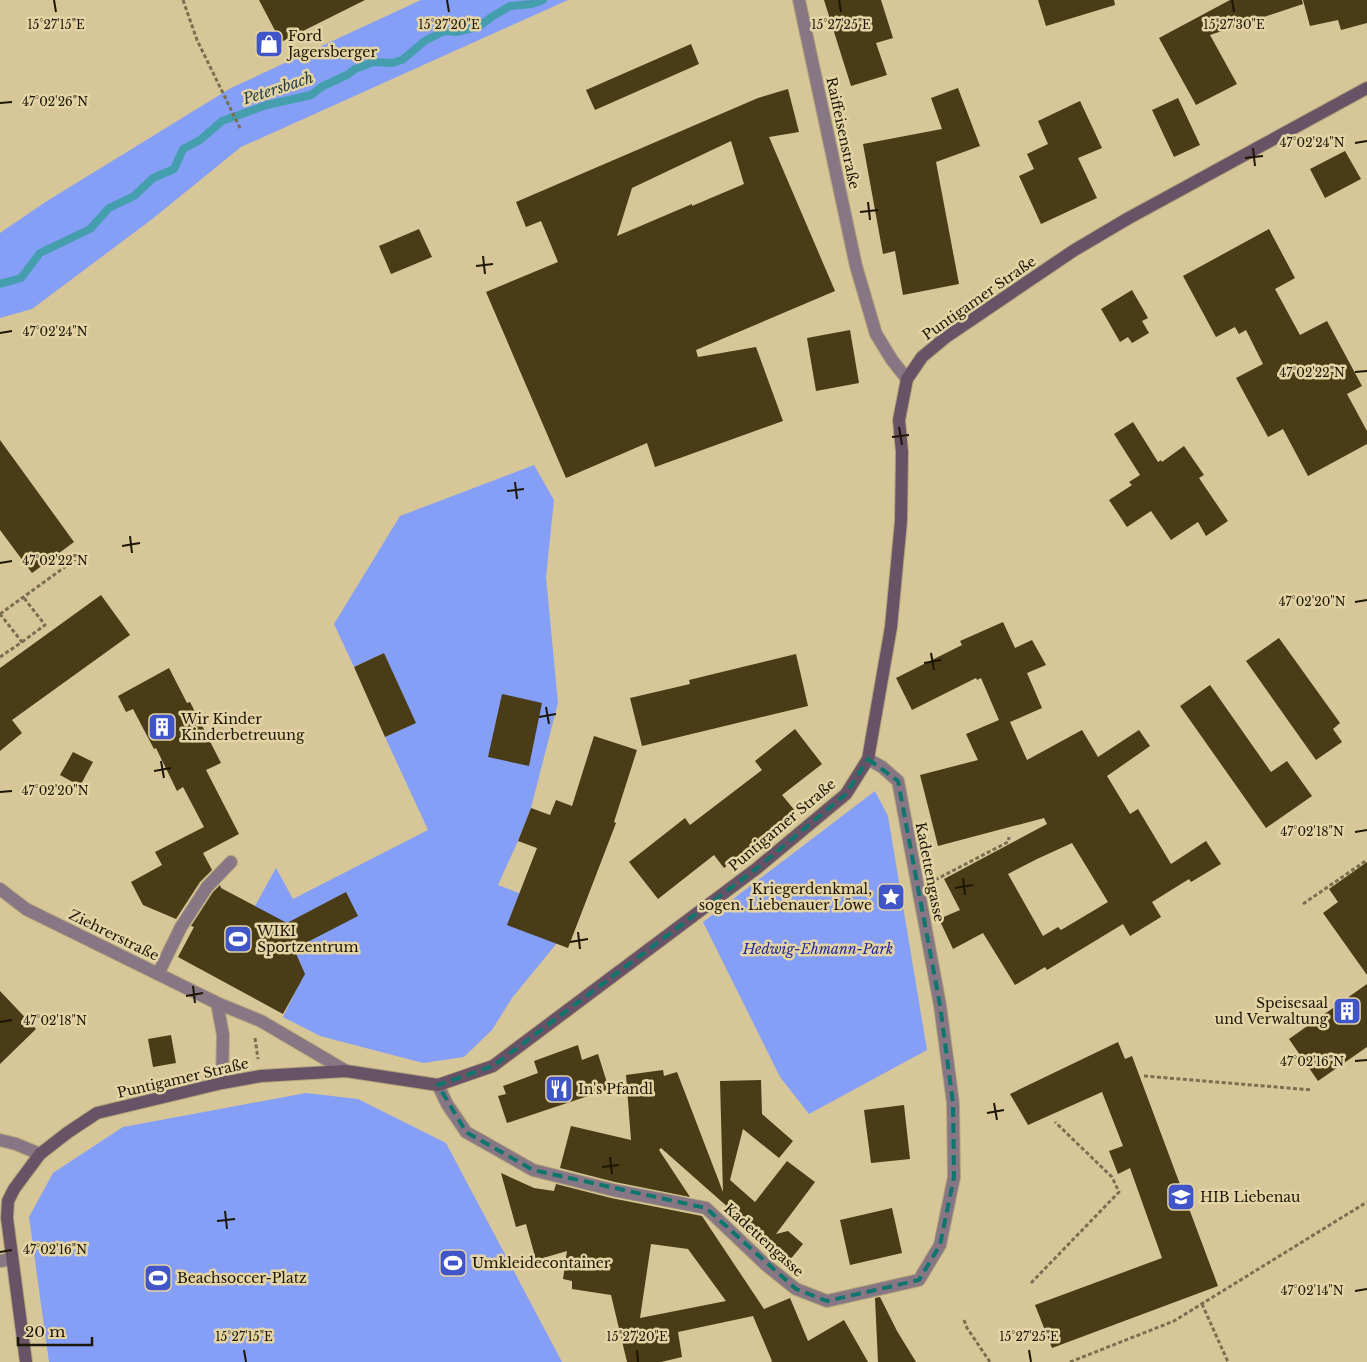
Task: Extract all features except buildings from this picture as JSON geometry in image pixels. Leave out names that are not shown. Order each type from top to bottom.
[{"type":"main road","name":"Puntigamer Straße","points":[[26,1362],[6,1260],[8,1201],[14,1189],[40,1154],[67,1133],[97,1113],[222,1083],[262,1076],[346,1071],[438,1084],[492,1066],[756,869],[846,794],[868,759],[892,617],[901,521],[902,452],[899,420],[907,379],[922,357],[946,337],[1074,251],[1127,219],[1367,88]]},
{"type":"street","name":"Raiffeisenstraße","points":[[799,0],[863,292],[876,334],[892,360],[907,379]]},
{"type":"street","name":"Kadettengasse","points":[[438,1084],[446,1104],[466,1132],[533,1170],[613,1190],[706,1208],[766,1265],[796,1289],[827,1301],[919,1280],[940,1245],[954,1177],[953,1103],[940,1004],[898,781],[882,767],[868,759]]},
{"type":"street","points":[[158,974],[181,927],[207,887],[231,862]]},
{"type":"street","name":"Ziehrerstraße","points":[[0,889],[26,909],[217,1003],[261,1021],[346,1071]]},
{"type":"street","points":[[217,1003],[223,1035],[222,1083]]},
{"type":"street","points":[[0,1140],[16,1144],[40,1154]]},
{"type":"path","points":[[183,0],[197,40],[240,128]]},
{"type":"path","points":[[22,642],[0,614],[80,556]]},
{"type":"path","points":[[0,657],[46,625],[24,598]]},
{"type":"path","points":[[918,884],[932,881],[949,873],[1008,842],[1008,837]]},
{"type":"path","points":[[1303,904],[1367,860]]},
{"type":"path","points":[[254,1034],[258,1061]]},
{"type":"path","points":[[1144,1076],[1312,1090]]},
{"type":"path","points":[[1031,1283],[1119,1192],[1112,1177],[1055,1122]]},
{"type":"path","points":[[1070,1362],[1174,1321],[1367,1202]]},
{"type":"path","points":[[1202,1304],[1228,1362]]},
{"type":"path","points":[[964,1320],[967,1328],[990,1362]]},
{"type":"highlighted area","points":[[868,759],[898,781],[940,1005],[953,1103],[954,1177],[940,1245],[919,1280],[827,1301],[796,1289],[706,1208],[533,1170],[466,1132],[438,1085],[493,1066],[756,869],[846,794]]},
{"type":"green space","points":[[421,0],[568,0],[241,147],[151,220],[32,309],[0,318],[0,233],[47,201],[231,88]]},
{"type":"green space","points":[[534,465],[554,500],[546,577],[558,703],[531,808],[498,885],[519,893],[557,943],[512,998],[492,1030],[464,1057],[423,1063],[320,1036],[283,1017],[304,974],[255,906],[276,868],[293,899],[428,830],[385,737],[415,723],[384,653],[354,667],[334,624],[400,516]]},
{"type":"green space","name":"Hedwig-Ehmann-Park","points":[[875,791],[888,816],[927,1050],[809,1114],[780,1077],[703,922]]},
{"type":"green space","points":[[306,1093],[358,1099],[446,1143],[562,1362],[49,1362],[29,1217],[53,1173],[123,1127]]},
{"type":"waterway","name":"Petersbach","points":[[0,284],[21,278],[40,253],[90,229],[109,208],[134,196],[153,178],[174,169],[183,149],[200,140],[222,121],[267,105],[311,95],[323,86],[373,62],[392,63],[402,60],[426,40],[445,31],[456,32],[478,27],[510,6],[532,4],[543,0]]},
{"type":"place","name":"Ford Jagersberger","points":[[269,44]]},
{"type":"place","name":"Wir Kinder Kinderbetreuung","points":[[162,727]]},
{"type":"place","name":"Kriegerdenkmal, sogen. Liebenauer Löwe","points":[[891,897]]},
{"type":"place","name":"WIKI Sportzentrum","points":[[238,939]]},
{"type":"place","name":"Speisesaal und Verwaltung","points":[[1347,1011]]},
{"type":"place","name":"In's Pfandl","points":[[559,1089]]},
{"type":"place","name":"HIB Liebenau","points":[[1181,1197]]},
{"type":"place","name":"Umkleidecontainer","points":[[453,1263]]},
{"type":"place","name":"Beachsoccer-Platz","points":[[158,1278]]}]
